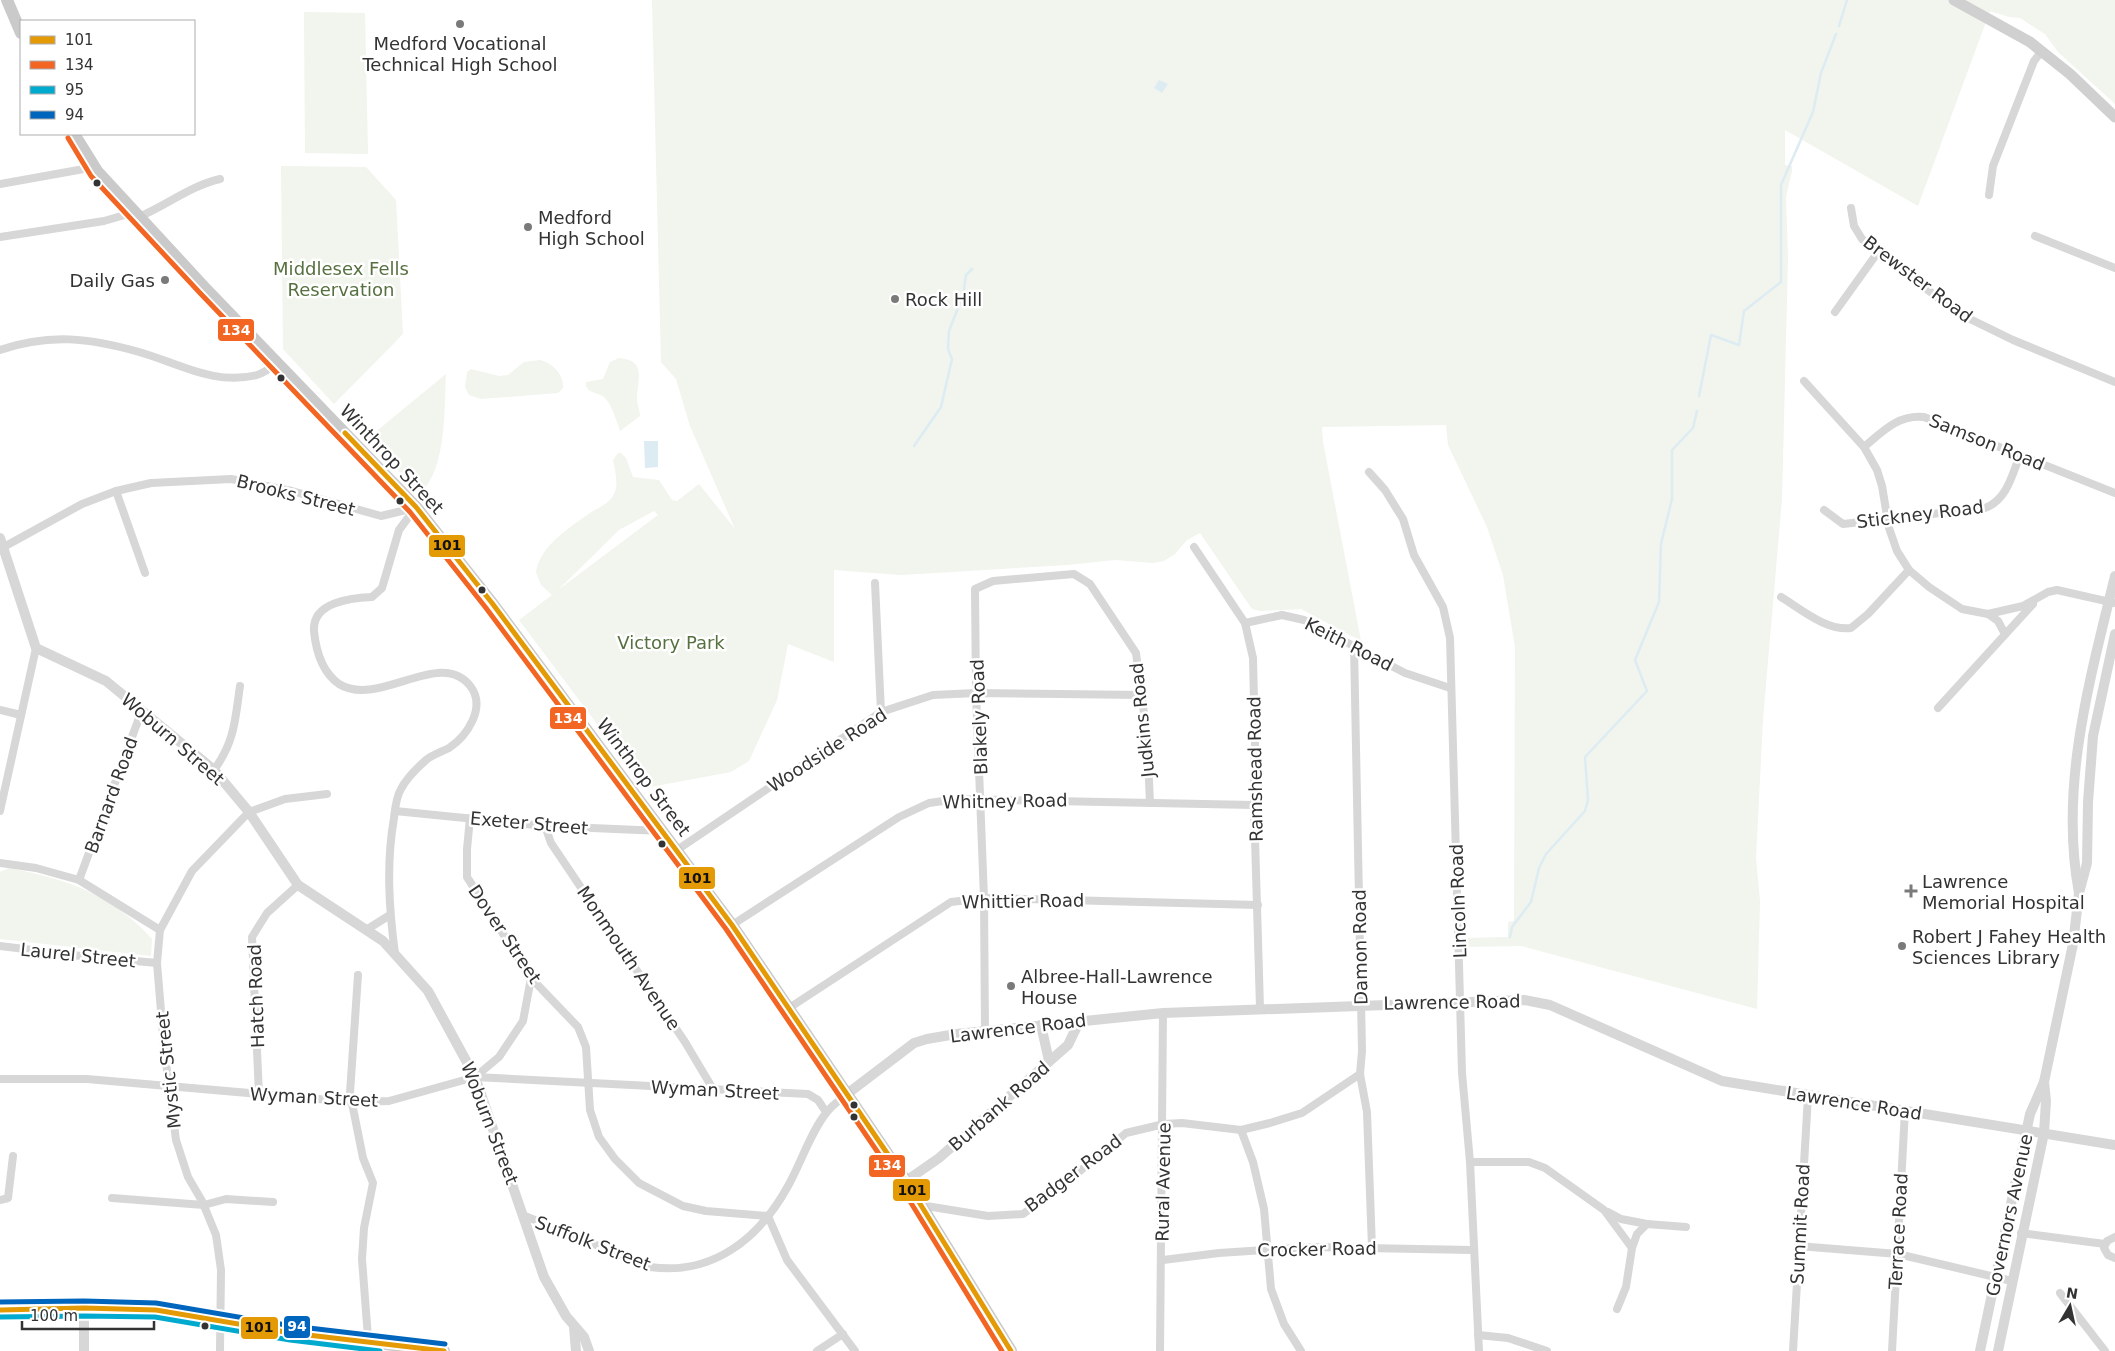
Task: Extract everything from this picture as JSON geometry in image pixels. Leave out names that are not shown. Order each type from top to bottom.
[{"type":"main road","points":[[7,0],[20,31]]},
{"type":"main road","points":[[1954,0],[2017,34],[2042,51],[2115,117]]},
{"type":"main road","name":"Winthrop Street","points":[[75,135],[95,167],[137,214],[416,508],[492,603],[732,925],[906,1181],[1011,1351]]},
{"type":"main road","points":[[0,1310],[84,1308],[156,1310],[369,1347],[444,1351]]},
{"type":"street","points":[[1988,195],[1993,166],[2034,61],[2042,51]]},
{"type":"street","points":[[0,184],[95,167]]},
{"type":"street","points":[[0,237],[137,214],[164,206],[197,185],[220,179]]},
{"type":"street","name":"Brewster Road","points":[[1851,208],[1857,232],[1878,252],[1946,304],[1982,326],[2115,382]]},
{"type":"street","points":[[2034,236],[2115,268]]},
{"type":"street","points":[[1835,312],[1878,252]]},
{"type":"street","points":[[0,350],[17,344],[59,338],[99,342],[140,352],[188,371],[222,377],[258,375],[278,364]]},
{"type":"street","points":[[1804,381],[1864,447],[1877,470],[1882,486],[1887,519],[1897,551],[1908,570],[1954,606],[1988,614],[2010,610],[2036,600],[2048,592],[2057,590],[2112,603]]},
{"type":"street","name":"Samson Road","points":[[1864,447],[1897,421],[1919,416],[1932,419],[2115,494]]},
{"type":"street","name":"Stickney Road","points":[[1824,510],[1843,524],[1979,510],[1992,506],[2004,495],[2020,455]]},
{"type":"street","name":"Lincoln Road","points":[[1368,472],[1386,490],[1403,519],[1414,556],[1443,606],[1450,638],[1462,1073],[1470,1162],[1472,1250],[1479,1351]]},
{"type":"street","name":"Brooks Street","points":[[1,544],[82,504],[116,491],[151,483],[230,479],[292,491],[381,516],[398,514],[416,508]]},
{"type":"street","points":[[116,491],[145,573]]},
{"type":"street","points":[[395,954],[390,914],[389,846],[400,789],[427,759],[450,747],[468,731],[474,716],[476,702],[471,687],[458,676],[434,673],[365,692],[348,689],[330,678],[318,655],[314,628],[320,612],[336,602],[355,597],[372,597],[382,588],[399,530],[416,508]]},
{"type":"street","points":[[0,811],[36,648],[1,544]]},
{"type":"street","name":"Ramshead Road","points":[[1194,547],[1245,623],[1253,658],[1254,805],[1260,1008]]},
{"type":"street","points":[[1781,597],[1826,623],[1836,627],[1851,628],[1868,614],[1908,570]]},
{"type":"street","name":"Judkins Road","points":[[981,587],[993,581],[1074,574],[1090,584],[1136,653],[1143,695],[1150,803]]},
{"type":"street","name":"Governors Avenue","points":[[2079,893],[2073,863],[2074,802],[2081,726],[2095,657],[2112,603],[2115,576]]},
{"type":"street","points":[[875,582],[881,712]]},
{"type":"street","name":"Blakely Road","points":[[981,587],[976,589],[976,693],[982,799],[985,1032]]},
{"type":"street","points":[[1938,708],[2036,600]]},
{"type":"street","points":[[1988,614],[1998,620],[2005,634]]},
{"type":"street","name":"Keith Road","points":[[1245,623],[1282,615],[1304,620],[1406,673],[1450,688]]},
{"type":"street","name":"Governors Avenue","points":[[1980,1351],[2027,1129],[2035,1098],[2044,1082],[2073,944],[2079,893],[2087,863],[2088,793],[2093,736],[2113,652],[2115,634]]},
{"type":"street","name":"Damon Road","points":[[1354,646],[1362,1051],[1360,1074],[1367,1112],[1372,1248]]},
{"type":"street","name":"Woburn Street","points":[[36,648],[106,681],[214,770],[249,812],[298,885],[384,941],[428,991],[475,1077],[525,1216],[544,1277],[554,1298],[574,1327],[584,1337],[590,1351]]},
{"type":"street","points":[[2095,657],[2113,652]]},
{"type":"street","points":[[214,770],[224,756],[233,736],[240,686]]},
{"type":"street","name":"Woodside Road","points":[[677,850],[881,712],[933,695],[976,693],[1143,695]]},
{"type":"street","points":[[0,710],[20,715]]},
{"type":"street","name":"Barnard Road","points":[[79,880],[142,710]]},
{"type":"street","points":[[249,812],[285,799],[327,794]]},
{"type":"street","name":"Whitney Road","points":[[732,925],[899,817],[929,803],[957,799],[982,799],[1254,805]]},
{"type":"street","name":"Exeter Street","points":[[395,811],[545,826],[663,831]]},
{"type":"street","name":"Mystic Street","points":[[220,1351],[221,1270],[216,1235],[204,1205],[188,1177],[176,1140],[168,1086],[157,963],[160,930],[192,871],[249,812]]},
{"type":"street","name":"Dover Street","points":[[470,818],[467,877],[532,978],[578,1027],[586,1047],[590,1110],[599,1137],[615,1159],[639,1183],[683,1206],[706,1211],[768,1216]]},
{"type":"street","name":"Monmouth Avenue","points":[[545,826],[551,842],[685,1042],[714,1089]]},
{"type":"street","points":[[0,863],[36,868],[79,880],[160,930]]},
{"type":"street","name":"Hatch Road","points":[[259,1095],[252,937],[267,913],[298,885]]},
{"type":"street","name":"Whittier Road","points":[[789,1008],[950,902],[984,898],[1258,905]]},
{"type":"street","points":[[366,930],[390,914]]},
{"type":"street","name":"Laurel Street","points":[[0,946],[157,963]]},
{"type":"street","points":[[358,975],[350,1093],[362,1158],[373,1183],[364,1228],[362,1259],[369,1347]]},
{"type":"street","points":[[475,1077],[499,1057],[523,1020],[532,978]]},
{"type":"street","name":"Lawrence Road","points":[[847,1094],[914,1043],[927,1039],[1080,1020],[1163,1013],[1360,1004],[1524,1000],[1550,1005],[1722,1081],[2027,1129],[2115,1145]]},
{"type":"street","name":"Rural Avenue","points":[[1160,1351],[1163,1260],[1163,1013]]},
{"type":"street","name":"Burbank Road","points":[[906,1181],[940,1158],[1068,1045],[1080,1020]]},
{"type":"street","points":[[1041,1025],[1049,1061]]},
{"type":"street","name":"Badger Road","points":[[920,1205],[988,1216],[1023,1214],[1056,1190],[1126,1132],[1164,1124],[1182,1123],[1242,1130],[1302,1113],[1360,1074]]},
{"type":"street","name":"Wyman Street","points":[[0,1079],[87,1079],[353,1102],[389,1101],[475,1077],[808,1094],[818,1100],[826,1112]]},
{"type":"street","name":"Governors Avenue","points":[[1998,1351],[2021,1234],[2044,1133],[2046,1101],[2044,1082]]},
{"type":"street","name":"Suffolk Street","points":[[525,1216],[631,1261],[668,1270],[708,1263],[734,1249],[747,1239],[768,1216],[787,1188],[826,1112],[847,1094]]},
{"type":"street","name":"Summit Road","points":[[1793,1351],[1808,1096]]},
{"type":"street","name":"Terrace Road","points":[[1892,1351],[1905,1110]]},
{"type":"street","points":[[1242,1130],[1253,1162],[1264,1209],[1266,1249],[1272,1290],[1284,1324],[1301,1351]]},
{"type":"street","points":[[0,1200],[8,1198],[13,1156]]},
{"type":"street","points":[[1470,1162],[1530,1162],[1544,1168],[1615,1217],[1646,1224],[1686,1227]]},
{"type":"street","points":[[112,1198],[204,1205],[226,1199],[272,1202]]},
{"type":"street","points":[[1604,1210],[1632,1248]]},
{"type":"street","points":[[768,1216],[787,1260],[856,1351]]},
{"type":"street","points":[[1617,1309],[1626,1287],[1632,1248],[1637,1234],[1646,1224]]},
{"type":"street","points":[[2021,1234],[2105,1244]]},
{"type":"street","points":[[2115,1237],[2108,1239],[2105,1244],[2106,1254],[2115,1258]]},
{"type":"street","points":[[1798,1246],[1898,1254],[2012,1281]]},
{"type":"street","name":"Crocker Road","points":[[1163,1260],[1266,1249],[1372,1248],[1472,1250]]},
{"type":"street","points":[[2060,1293],[2105,1351]]},
{"type":"street","points":[[84,1308],[84,1351]]},
{"type":"street","name":"Woburn Street","points":[[574,1327],[576,1351]]},
{"type":"street","points":[[817,1351],[843,1334]]},
{"type":"street","points":[[1478,1336],[1508,1338],[1547,1351]]},
{"type":"green space","name":"Victory Park","points":[[652,0],[2115,0],[2115,104],[2058,52],[2045,34],[2020,18],[2009,17],[1990,11],[1918,206],[1785,130],[1785,165],[1792,166],[1792,171],[1786,197],[1788,258],[1782,499],[1763,719],[1756,858],[1760,901],[1757,1009],[1521,946],[1466,947],[1466,938],[1508,937],[1508,922],[1514,921],[1515,647],[1503,575],[1487,527],[1448,445],[1446,425],[1322,427],[1323,442],[1361,641],[1301,609],[1260,611],[1252,609],[1200,533],[1187,540],[1175,554],[1164,561],[1153,563],[1115,560],[1067,565],[901,575],[834,570],[834,662],[788,644],[777,700],[749,761],[731,772],[645,788],[519,620],[552,595],[541,585],[536,572],[543,554],[565,531],[604,505],[612,497],[616,482],[613,460],[618,453],[621,453],[626,458],[633,477],[659,480],[672,500],[677,501],[699,484],[735,529],[690,426],[676,379],[661,362]],"holes":[[[654,511],[658,515],[558,590],[619,530]]]},
{"type":"green space","points":[[304,12],[365,13],[368,154],[305,153]]},
{"type":"green space","name":"Middlesex Fells Reservation","points":[[281,166],[366,167],[396,200],[403,334],[334,404],[283,349]]},
{"type":"green space","points":[[619,358],[634,363],[638,368],[637,400],[640,416],[620,431],[608,401],[603,396],[587,389],[586,386],[586,382],[603,379],[610,362]]},
{"type":"green space","points":[[540,360],[553,366],[562,378],[563,388],[558,393],[481,399],[469,395],[465,387],[467,372],[471,369],[499,376],[508,375],[524,362]]},
{"type":"green space","points":[[446,374],[440,454],[429,482],[420,493],[367,439]]},
{"type":"green space","points":[[9,868],[69,884],[104,899],[136,923],[152,939],[151,956],[0,939],[0,872]]},
{"type":"shaded area","points":[[1159,80],[1168,84],[1162,93],[1154,88]]},
{"type":"shaded area","points":[[644,441],[658,441],[658,467],[645,468]]},
{"type":"waterway","points":[[1839,26],[1847,0]]},
{"type":"waterway","points":[[1699,396],[1711,335],[1739,345],[1744,311],[1781,282],[1781,185],[1813,112],[1821,73],[1836,34]]},
{"type":"waterway","points":[[914,446],[941,407],[952,359],[948,349],[949,331],[963,295],[966,275],[972,269]]},
{"type":"waterway","points":[[1510,937],[1512,927],[1531,902],[1539,868],[1546,854],[1585,811],[1588,800],[1585,757],[1647,691],[1635,660],[1659,602],[1661,544],[1672,499],[1672,450],[1693,428],[1697,411]]},
{"type":"transit line","name":"134","points":[[68,138],[91,176],[200,293],[410,512],[486,608],[726,929],[900,1185],[1002,1351]]},
{"type":"transit line","name":"101","points":[[345,433],[416,507],[492,603],[732,925],[906,1181],[1011,1351]]},
{"type":"transit line","name":"94","points":[[0,1302],[84,1301],[156,1303],[292,1326],[445,1344]]},
{"type":"transit line","name":"101","points":[[0,1310],[84,1308],[156,1310],[291,1333],[444,1351]]},
{"type":"transit line","name":"95","points":[[0,1317],[155,1317],[290,1340],[380,1351]]},
{"type":"place","name":"Medford Vocational Technical High School","points":[[460,24]]},
{"type":"place","name":"Medford High School","points":[[528,227]]},
{"type":"place","name":"Daily Gas","points":[[165,280]]},
{"type":"place","name":"Rock Hill","points":[[895,299]]},
{"type":"place","name":"Lawrence Memorial Hospital","points":[[1911,891]]},
{"type":"place","name":"Robert J Fahey Health Sciences Library","points":[[1902,946]]},
{"type":"place","name":"Albree-Hall-Lawrence House","points":[[1011,986]]}]
